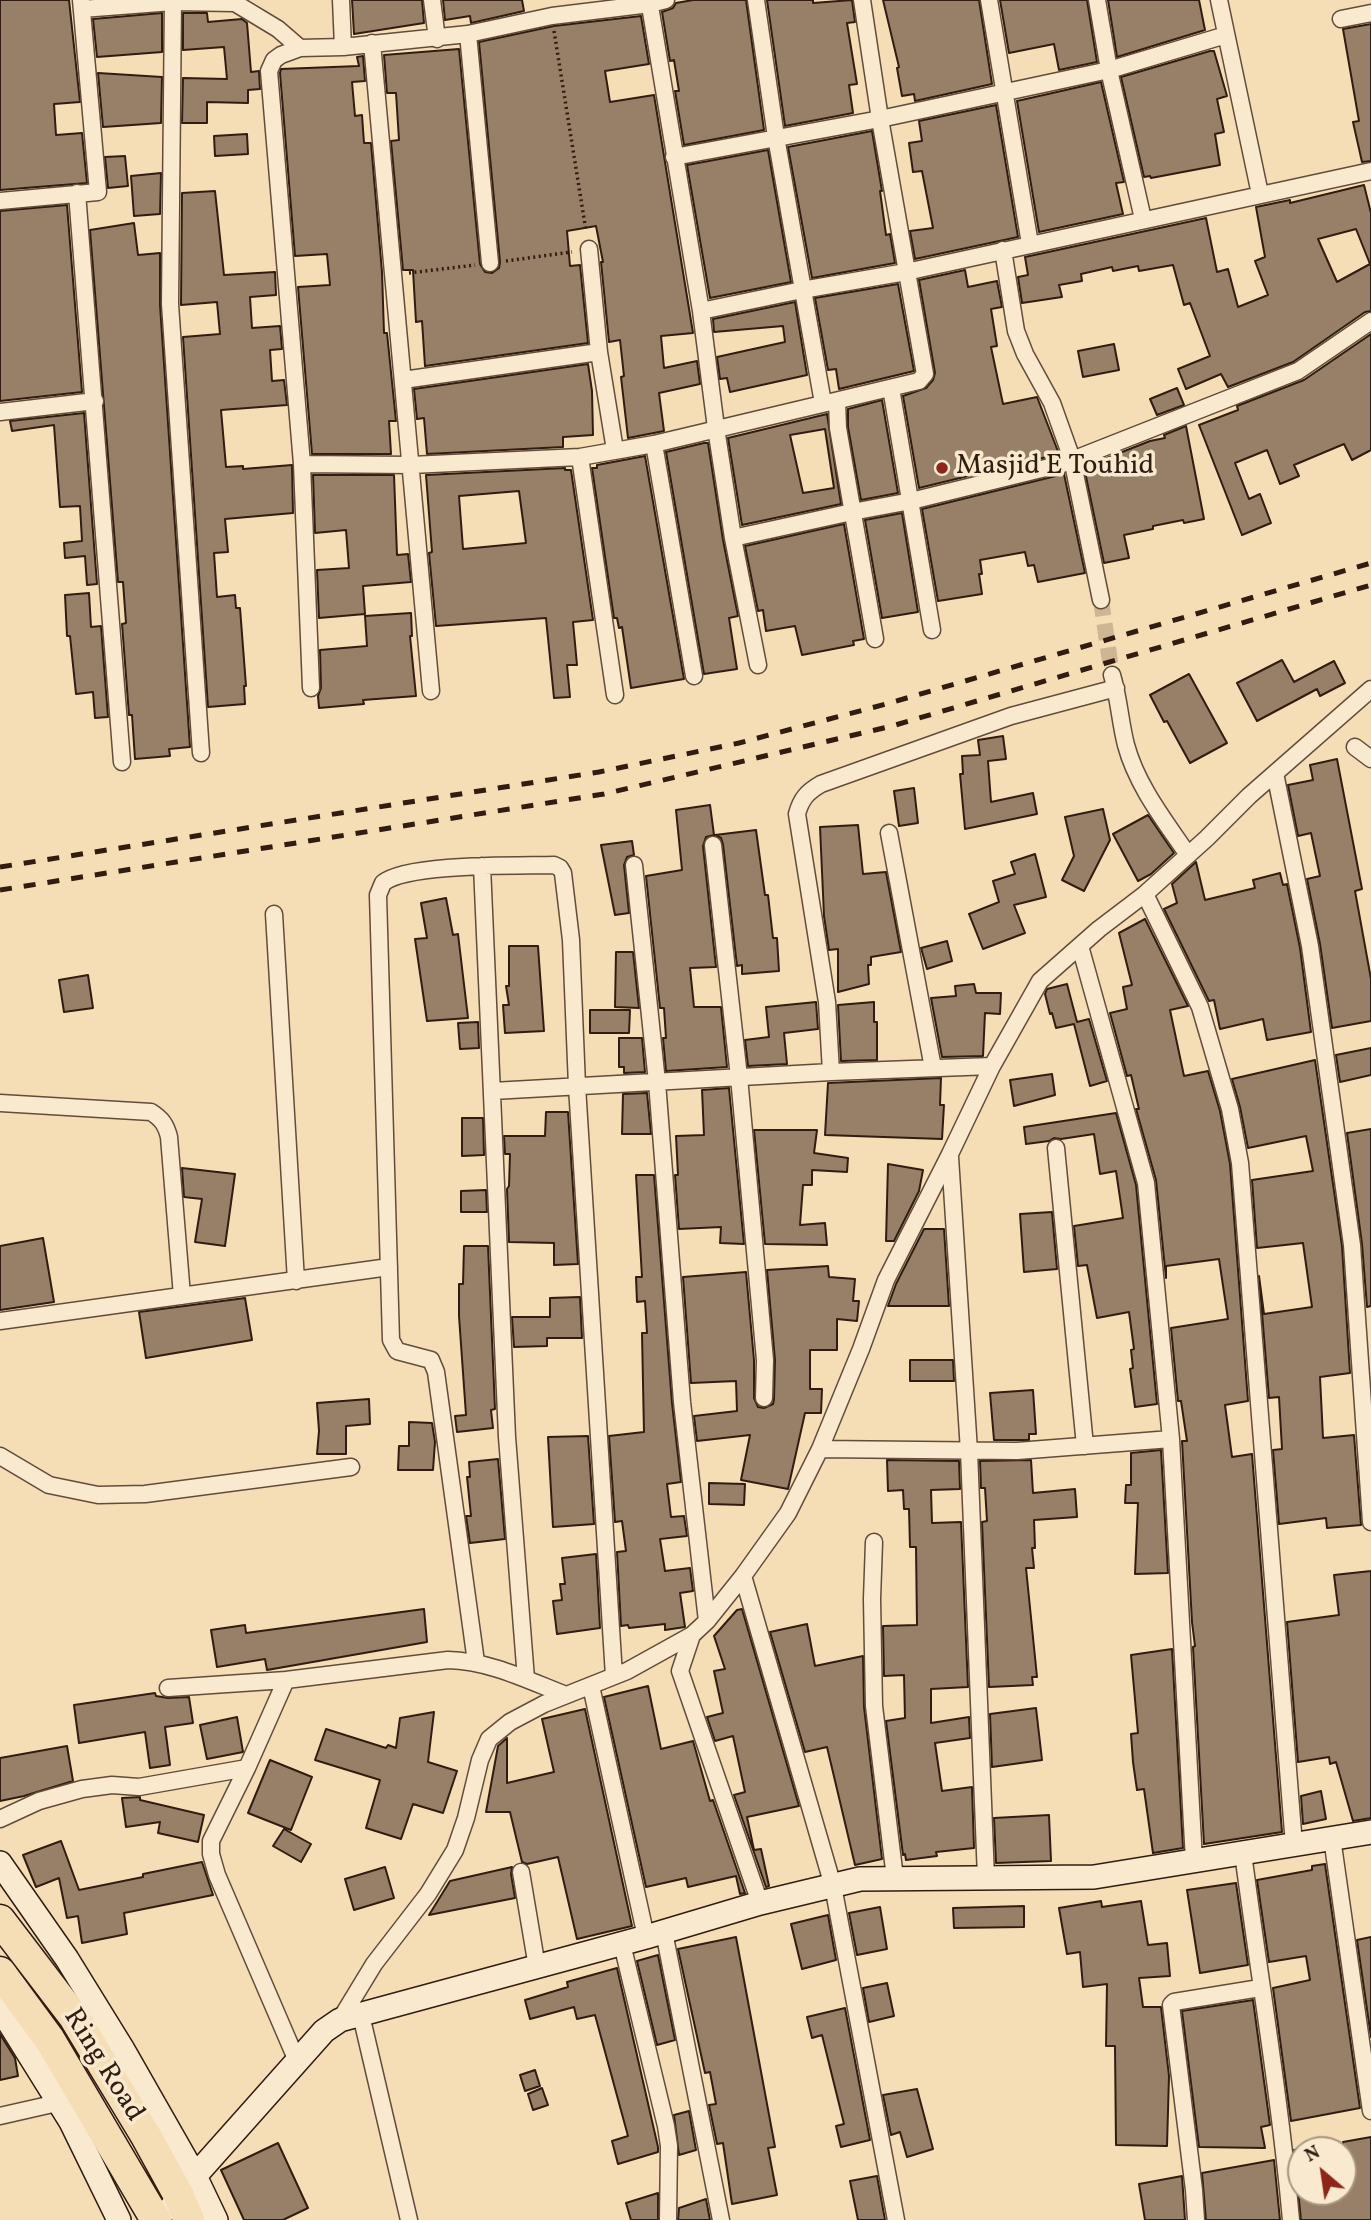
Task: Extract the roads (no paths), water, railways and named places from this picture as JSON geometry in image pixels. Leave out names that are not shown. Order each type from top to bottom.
[{"type":"highway","name":"Ring Road","points":[[0,1920],[74,2017],[182,2203]]},
{"type":"highway","name":"Ring Road","points":[[0,1972],[50,2039],[72,2100],[156,2220]]},
{"type":"street","points":[[341,0],[343,47]]},
{"type":"street","points":[[432,0],[437,38]]},
{"type":"street","points":[[756,0],[802,290],[838,428],[875,639]]},
{"type":"street","points":[[302,464],[411,465],[580,457],[654,444],[919,381],[925,374],[862,0]]},
{"type":"street","points":[[989,0],[1030,244]]},
{"type":"street","points":[[1097,0],[1109,70],[1143,219]]},
{"type":"street","points":[[1219,0],[1260,194]]},
{"type":"street","points":[[0,201],[98,192],[81,5],[173,1],[235,2],[278,29],[300,48]]},
{"type":"street","points":[[173,1],[170,304],[201,753]]},
{"type":"street","points":[[311,688],[302,464],[270,71],[274,60],[300,48],[343,47],[468,34],[550,8],[655,1],[674,157],[701,312],[733,538],[758,665]]},
{"type":"street","points":[[1340,19],[1371,13]]},
{"type":"street","points":[[468,34],[490,263]]},
{"type":"street","points":[[674,157],[880,118],[1109,70],[1226,35]]},
{"type":"street","points":[[372,43],[432,691]]},
{"type":"street","points":[[701,312],[802,290],[906,272],[1371,171]]},
{"type":"street","points":[[77,193],[122,762]]},
{"type":"street","points":[[589,249],[599,352],[615,450]]},
{"type":"street","points":[[1003,250],[1016,331],[1025,355],[1052,403],[1072,460],[1101,600]]},
{"type":"street","points":[[733,538],[911,501],[1072,460],[1298,371],[1371,321]]},
{"type":"street","points":[[403,380],[599,352]]},
{"type":"street","points":[[891,388],[932,630]]},
{"type":"street","points":[[0,412],[94,401]]},
{"type":"street","points":[[654,444],[694,676]]},
{"type":"street","points":[[580,457],[615,695]]},
{"type":"street","points":[[831,1072],[827,1002],[797,814],[809,791],[821,784],[1114,681],[1125,744],[1134,769],[1150,799],[1188,855]]},
{"type":"street","points":[[409,2220],[350,2017],[374,1964],[428,1894],[455,1850],[480,1760],[489,1740],[510,1722],[544,1704],[614,1676],[692,1635],[707,1620],[743,1576],[788,1513],[820,1449],[886,1280],[992,1066],[1040,981],[1145,894],[1275,773],[1371,689]]},
{"type":"street","points":[[1355,747],[1371,759]]},
{"type":"street","points":[[1275,773],[1310,946],[1352,1245],[1371,1522]]},
{"type":"street","points":[[889,833],[933,1068]]},
{"type":"street","points":[[713,845],[739,1077],[765,1360],[764,1398]]},
{"type":"street","points":[[476,1662],[436,1372],[431,1360],[402,1353],[393,1347],[378,895],[383,883],[402,873],[482,866],[554,865],[564,873],[571,940],[614,1676]]},
{"type":"street","points":[[634,865],[657,1082],[682,1402],[707,1620]]},
{"type":"street","points":[[482,866],[507,1437],[526,1679]]},
{"type":"street","points":[[1145,894],[1200,1007],[1230,1109],[1240,1163],[1294,1844]]},
{"type":"street","points":[[274,914],[296,1280]]},
{"type":"street","points":[[1080,946],[1146,1183],[1171,1439],[1194,1861]]},
{"type":"street","points":[[493,1091],[992,1066]]},
{"type":"street","points":[[1,1105],[151,1112],[159,1117],[166,1125],[169,1137],[182,1296]]},
{"type":"street","points":[[1056,1147],[1085,1446]]},
{"type":"street","points":[[950,1154],[969,1451],[986,1878]]},
{"type":"street","points":[[0,1321],[389,1267]]},
{"type":"street","points":[[820,1449],[1017,1451],[1171,1439]]},
{"type":"street","points":[[0,1456],[49,1485],[98,1495],[145,1494],[351,1467]]},
{"type":"street","points":[[874,1542],[874,1706],[895,1878]]},
{"type":"street","points":[[743,1576],[833,1886],[896,2220]]},
{"type":"street","points":[[692,1635],[680,1671],[760,1903]]},
{"type":"street","points":[[168,1688],[286,1680],[448,1660],[476,1662],[566,1695]]},
{"type":"street","points":[[286,1680],[211,1840],[211,1854],[217,1875],[297,2060]]},
{"type":"street","points":[[591,1686],[655,1934],[721,2220]]},
{"type":"street","points":[[0,1819],[39,1801],[82,1789],[112,1785],[139,1787],[247,1768]]},
{"type":"street","points":[[182,2203],[297,2060],[324,2031],[350,2017],[621,1944],[760,1903],[860,1879],[1094,1877],[1371,1832]]},
{"type":"street","points":[[1332,1838],[1371,2111]]},
{"type":"street","points":[[1243,1853],[1260,1988],[1283,2132],[1291,2220]]},
{"type":"street","points":[[0,1863],[74,1970],[122,2048],[182,2203],[216,2220]]},
{"type":"street","points":[[521,1872],[537,1967]]},
{"type":"street","points":[[621,1944],[666,2126],[669,2146],[668,2220]]},
{"type":"street","points":[[1196,2220],[1171,2005],[1174,2002],[1260,1988]]},
{"type":"street","points":[[0,2008],[72,2100],[72,2122],[119,2220]]},
{"type":"street","points":[[0,2116],[72,2100]]},
{"type":"tunnel","points":[[1101,600],[1112,675]]},
{"type":"railway","points":[[0,867],[599,772],[739,743],[886,704],[1371,563]]},
{"type":"railway","points":[[0,890],[604,794],[892,726],[1371,585]]},
{"type":"place","name":"Masjid E Touhid","points":[[942,468]]}]
